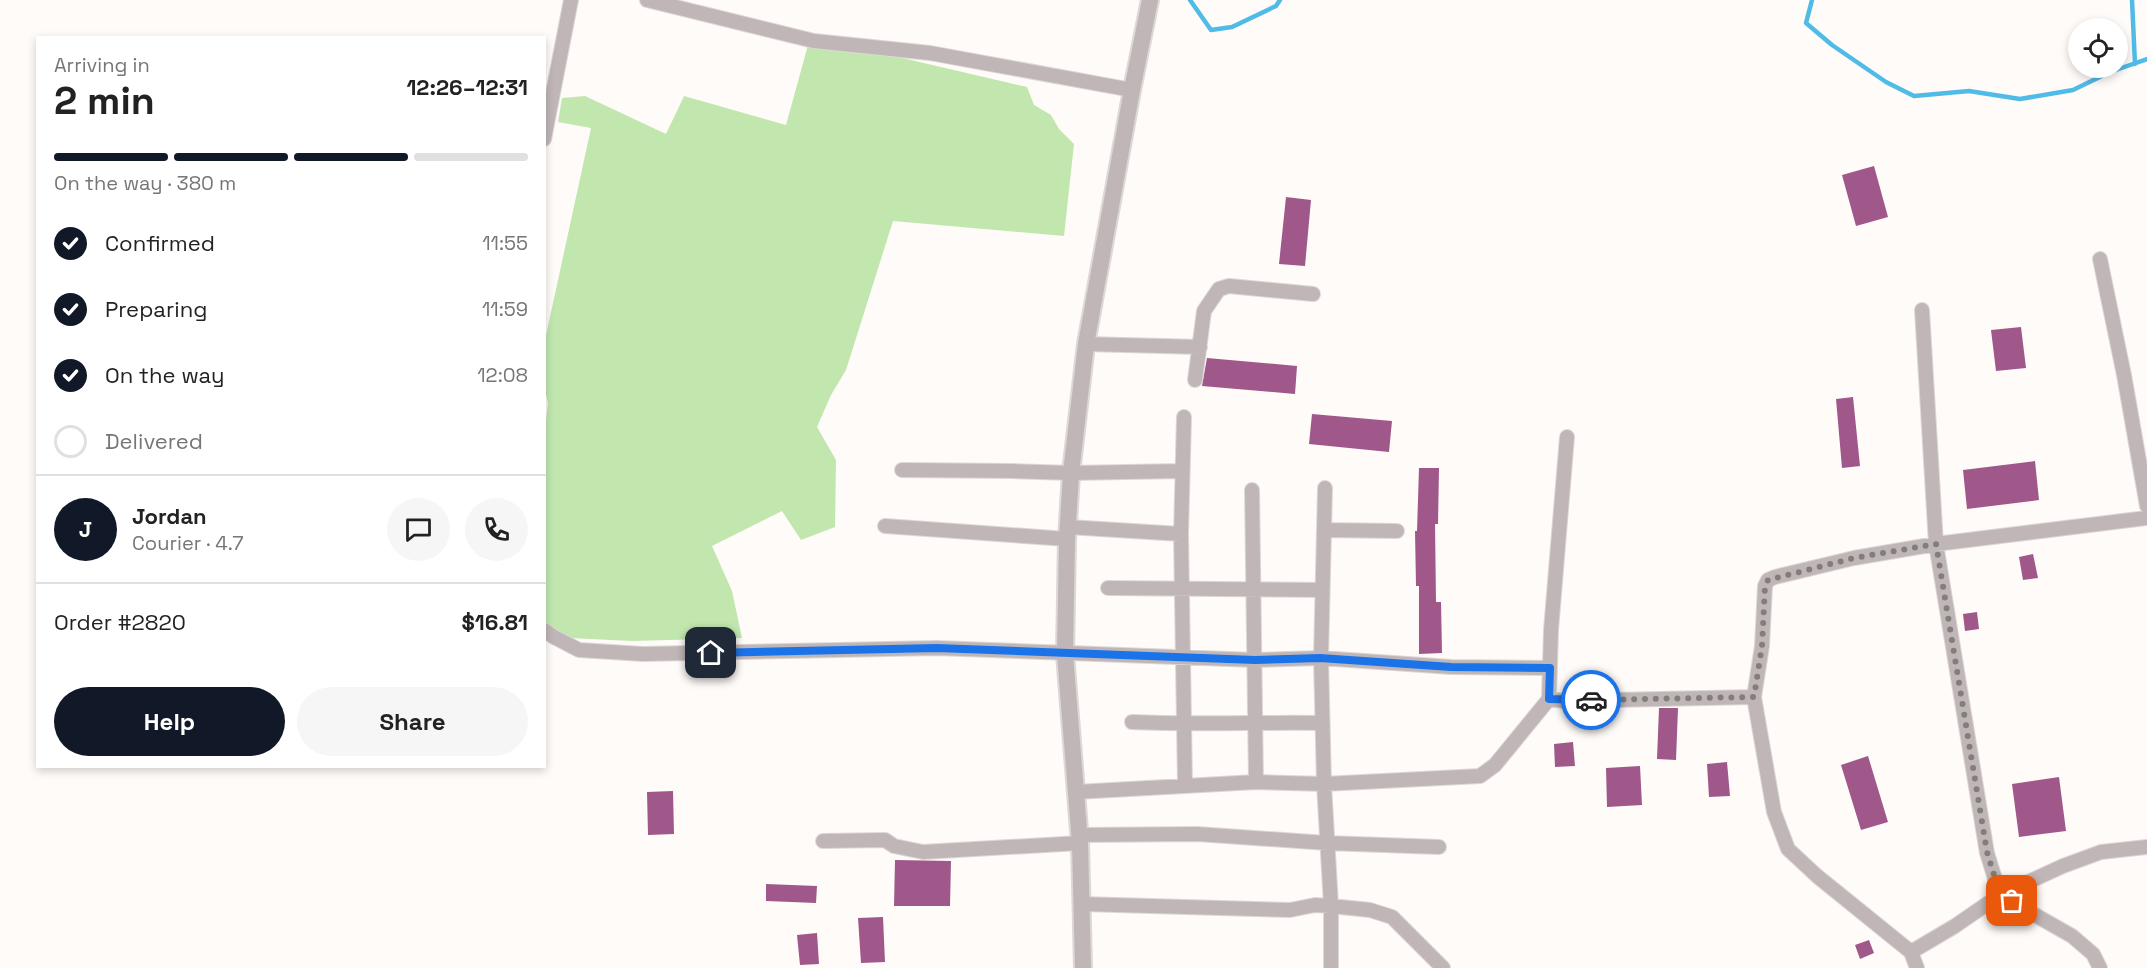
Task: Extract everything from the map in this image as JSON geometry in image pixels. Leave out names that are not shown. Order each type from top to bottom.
[{"type":"street","points":[[546,124],[571,0]]},
{"type":"street","points":[[647,0],[814,41],[930,53],[1132,90]]},
{"type":"street","points":[[1083,968],[1080,839],[1065,654],[1071,473],[1086,344],[1150,0]]},
{"type":"street","points":[[2100,260],[2124,375],[2147,506]]},
{"type":"street","points":[[1195,381],[1204,311],[1219,289],[1229,286],[1314,294]]},
{"type":"street","points":[[1922,310],[1936,544],[1987,852],[2000,895],[2072,936],[2093,954],[2100,968]]},
{"type":"street","points":[[1086,344],[1200,347]]},
{"type":"street","points":[[1184,417],[1180,534],[1183,588],[1185,785]]},
{"type":"street","points":[[1076,792],[1256,782],[1324,784],[1480,776],[1495,765],[1549,699],[1551,630],[1567,437]]},
{"type":"street","points":[[902,470],[1071,473],[1182,471]]},
{"type":"street","points":[[1325,488],[1320,658],[1331,906],[1331,968]]},
{"type":"street","points":[[1252,490],[1256,782]]},
{"type":"street","points":[[1917,968],[1911,952],[1817,876],[1788,849],[1774,812],[1754,697],[1762,646],[1765,586],[1768,580],[1854,558],[1936,544],[2147,518]]},
{"type":"street","points":[[885,526],[1068,533],[1180,534]]},
{"type":"street","points":[[1324,530],[1397,531]]},
{"type":"street","points":[[1108,588],[1322,590]]},
{"type":"street","points":[[546,632],[579,650],[643,654],[937,648],[1255,660],[1320,658],[1451,667],[1550,668]]},
{"type":"street","points":[[1549,699],[1754,697]]},
{"type":"street","points":[[1132,722],[1185,725],[1254,722],[1322,723]]},
{"type":"street","points":[[824,841],[885,840],[894,846],[923,852],[1080,839],[1197,834],[1327,843],[1439,847]]},
{"type":"street","points":[[1911,952],[1955,926],[2000,895],[2063,866],[2101,852],[2147,847]]},
{"type":"street","points":[[1082,904],[1290,910],[1315,905],[1370,909],[1392,917],[1443,968]]},
{"type":"green space","points":[[808,45],[881,53],[1027,87],[1034,105],[1051,115],[1059,129],[1074,144],[1064,236],[893,221],[846,370],[831,395],[817,427],[836,460],[835,527],[801,540],[782,511],[712,546],[732,591],[742,638],[632,641],[570,638],[546,626],[546,421],[548,403],[546,335],[591,128],[558,122],[562,98],[585,96],[666,134],[684,96],[786,125]]},
{"type":"building","points":[[1874,166],[1888,217],[1856,226],[1842,175]]},
{"type":"building","points":[[1286,197],[1311,200],[1305,266],[1279,264]]},
{"type":"building","points":[[2021,327],[2026,368],[1996,371],[1991,330]]},
{"type":"building","points":[[1207,358],[1297,366],[1295,394],[1202,386]]},
{"type":"building","points":[[1853,397],[1860,466],[1842,468],[1836,399]]},
{"type":"building","points":[[1312,414],[1392,421],[1389,452],[1309,444]]},
{"type":"building","points":[[2035,461],[2039,500],[1967,509],[1963,470]]},
{"type":"building","points":[[1419,468],[1439,468],[1438,524],[1435,524],[1436,602],[1441,602],[1442,653],[1419,654],[1419,586],[1416,586],[1415,531],[1417,531]]},
{"type":"building","points":[[2033,554],[2038,578],[2023,580],[2019,557]]},
{"type":"building","points":[[1977,612],[1979,629],[1965,631],[1963,614]]},
{"type":"building","points":[[1659,708],[1678,708],[1676,760],[1657,759]]},
{"type":"building","points":[[1573,742],[1575,766],[1555,767],[1554,744]]},
{"type":"building","points":[[1868,756],[1888,822],[1861,830],[1841,765]]},
{"type":"building","points":[[1727,762],[1730,796],[1709,797],[1707,764]]},
{"type":"building","points":[[1640,766],[1642,805],[1607,807],[1606,768]]},
{"type":"building","points":[[2059,777],[2066,831],[2019,837],[2012,784]]},
{"type":"building","points":[[673,791],[674,834],[648,835],[647,792]]},
{"type":"building","points":[[895,860],[951,861],[950,906],[894,906]]},
{"type":"building","points":[[766,884],[817,886],[816,903],[766,901]]},
{"type":"building","points":[[883,917],[885,962],[861,963],[858,918]]},
{"type":"building","points":[[817,933],[819,964],[800,965],[797,935]]},
{"type":"building","points":[[1869,940],[1874,953],[1860,959],[1855,945]]},
{"type":"waterway","points":[[1190,0],[1211,30],[1232,27],[1276,6],[1280,0]]},
{"type":"waterway","points":[[1812,0],[1806,23],[1832,45],[1886,82],[1914,96],[1969,91],[2020,99],[2073,90],[2110,72],[2147,59]]},
{"type":"waterway","points":[[2132,0],[2135,64]]},
{"type":"way so far","points":[[1591,700],[1754,697],[1762,646],[1765,586],[1768,580],[1854,558],[1936,544],[1987,852],[2000,895],[2012,901]]},
{"type":"route","points":[[711,653],[937,648],[1255,660],[1320,658],[1451,667],[1550,668],[1549,699],[1591,700]]}]
